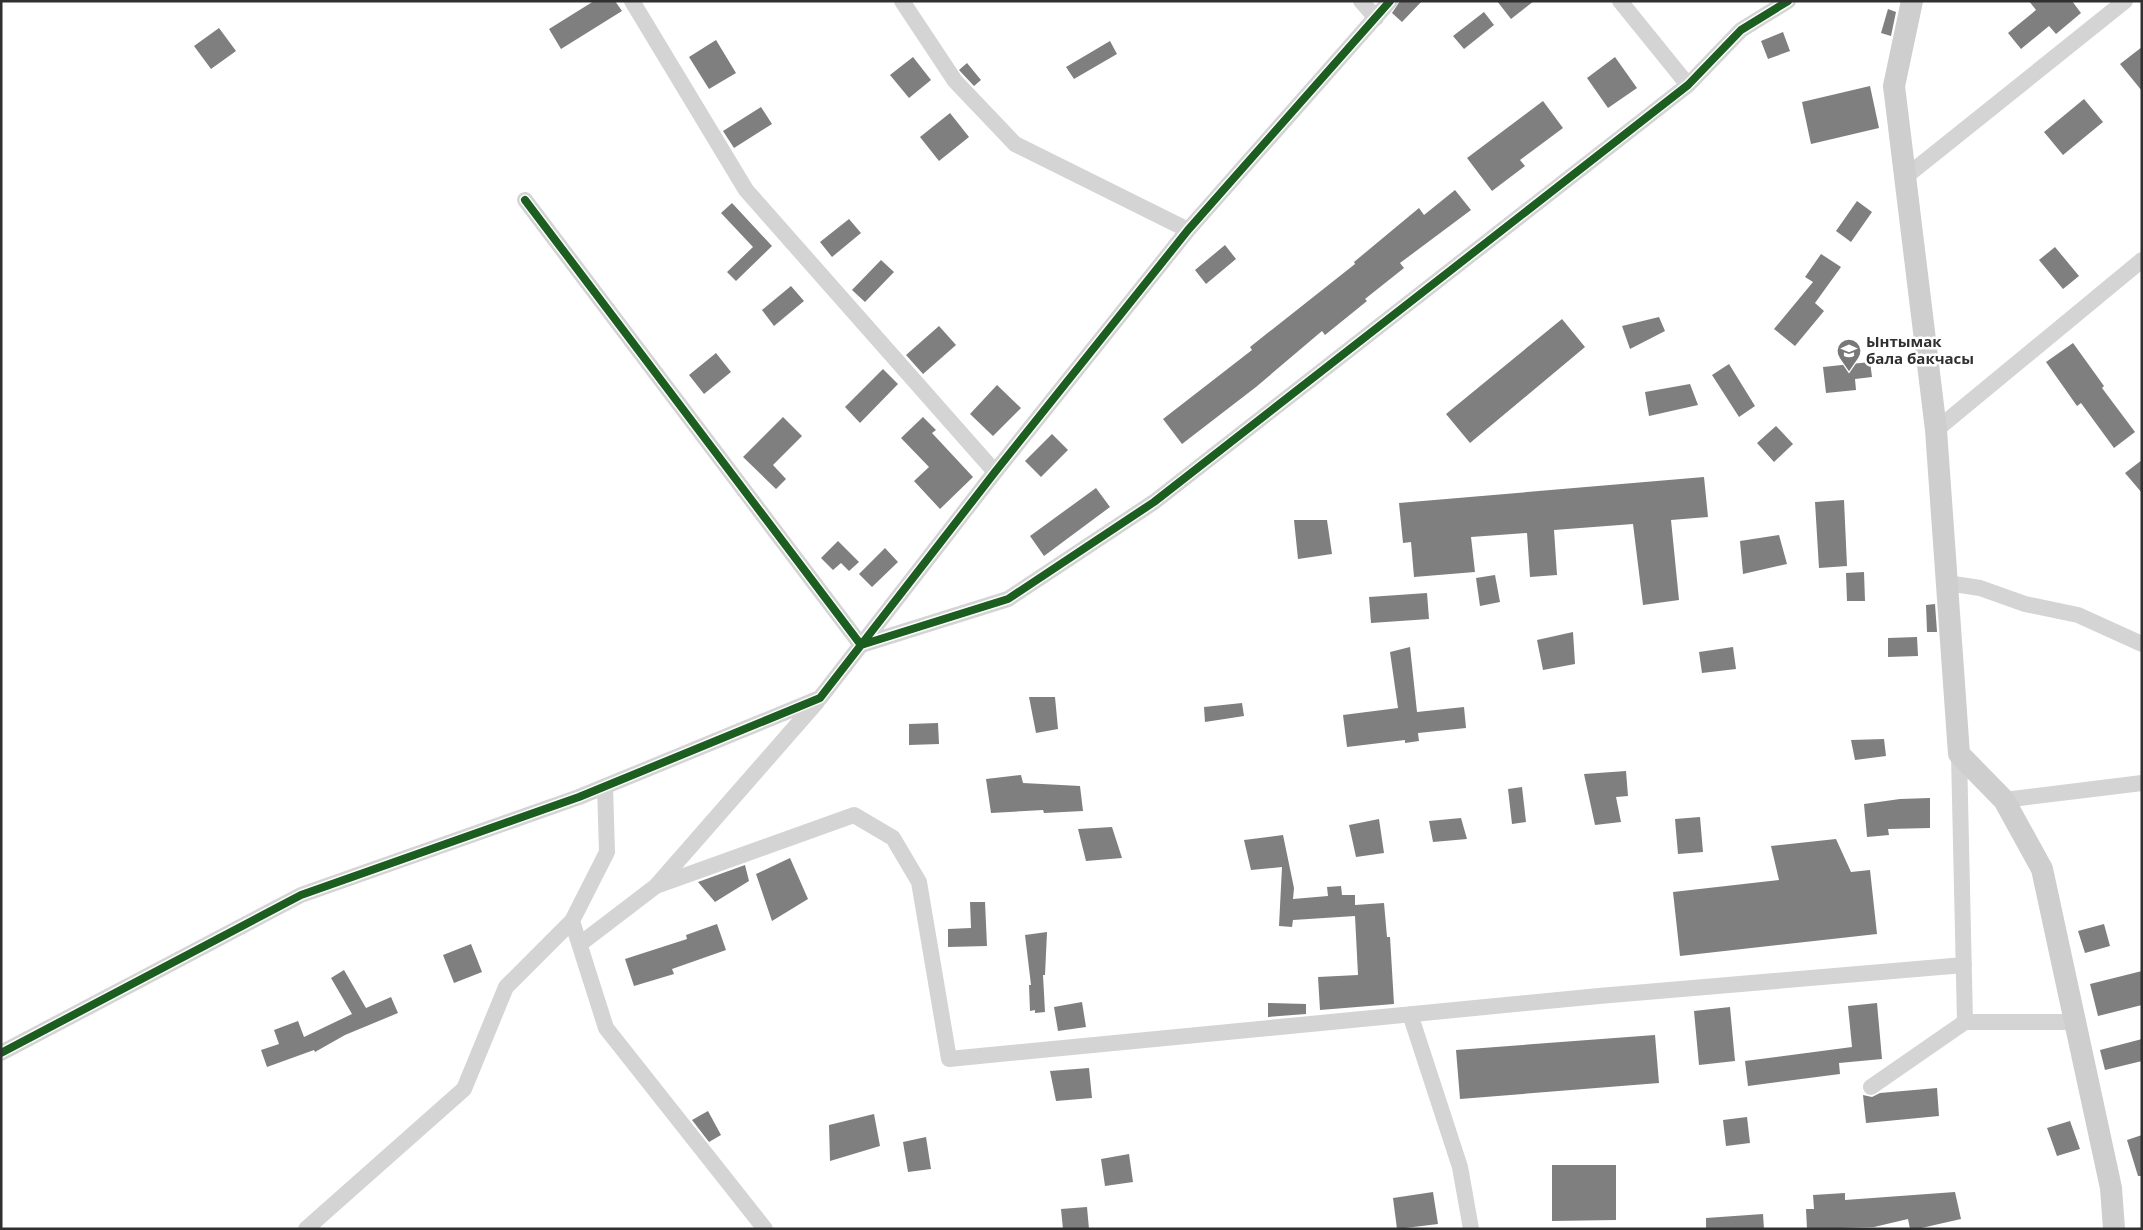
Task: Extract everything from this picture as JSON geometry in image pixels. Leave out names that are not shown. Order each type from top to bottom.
[{"type":"street","points":[[632,1],[746,190],[995,472]]},
{"type":"street","points":[[902,1],[955,81],[1015,144],[1188,230]]},
{"type":"street","points":[[1361,1],[1376,18]]},
{"type":"street","points":[[580,944],[656,886],[820,698],[995,472],[1188,230],[1390,1]]},
{"type":"street","points":[[1620,1],[1688,85]]},
{"type":"street","points":[[860,645],[1008,599],[1146,507],[1688,85],[1741,30],[1788,1]]},
{"type":"street","points":[[1912,1],[1894,86],[1936,430],[1959,754],[1965,1022]]},
{"type":"street","points":[[1904,178],[2125,1]]},
{"type":"street","points":[[525,200],[860,645]]},
{"type":"street","points":[[1936,430],[2142,260]]},
{"type":"street","points":[[1947,583],[1980,588],[2026,604],[2078,615],[2142,644]]},
{"type":"street","points":[[1,1053],[302,895],[605,786],[820,698]]},
{"type":"street","points":[[1959,754],[2004,800],[2042,869],[2111,1188],[2114,1229]]},
{"type":"street","points":[[2004,800],[2142,784]]},
{"type":"street","points":[[306,1229],[464,1088],[506,987],[572,921],[607,852],[605,786]]},
{"type":"street","points":[[656,886],[854,815],[893,838],[919,882],[949,1059],[1608,995],[1964,965]]},
{"type":"street","points":[[572,921],[606,1028],[765,1229]]},
{"type":"street","points":[[1410,1014],[1460,1167],[1471,1229]]},
{"type":"street","points":[[1871,1087],[1965,1022],[2075,1022]]},
{"type":"building","points":[[594,1],[615,1],[622,11],[561,49],[549,29]]},
{"type":"building","points":[[1400,1],[1422,1],[1402,22],[1392,13]]},
{"type":"building","points":[[1497,1],[1534,1],[1511,19]]},
{"type":"building","points":[[2029,1],[2072,1],[2081,13],[2056,34],[2049,26],[2021,49],[2008,33],[2036,10]]},
{"type":"building","points":[[1888,9],[1896,12],[1891,36],[1881,33]]},
{"type":"building","points":[[1484,12],[1494,25],[1464,49],[1453,36]]},
{"type":"building","points":[[219,28],[236,51],[211,69],[194,46]]},
{"type":"building","points":[[1783,32],[1790,51],[1768,59],[1761,41]]},
{"type":"building","points":[[716,40],[736,73],[709,89],[689,57]]},
{"type":"building","points":[[1110,41],[1117,54],[1074,79],[1066,67]]},
{"type":"building","points":[[2142,47],[2142,91],[2120,64]]},
{"type":"building","points":[[913,57],[931,80],[909,98],[890,75]]},
{"type":"building","points":[[1615,57],[1637,88],[1608,108],[1587,78]]},
{"type":"building","points":[[967,63],[981,80],[974,86],[959,70]]},
{"type":"building","points":[[1870,86],[1879,128],[1811,144],[1802,102]]},
{"type":"building","points":[[2084,99],[2103,122],[2063,155],[2044,132]]},
{"type":"building","points":[[1543,101],[1563,128],[1520,160],[1525,166],[1492,191],[1467,158]]},
{"type":"building","points":[[761,107],[772,124],[734,148],[723,131]]},
{"type":"building","points":[[950,113],[969,137],[939,161],[920,137]]},
{"type":"building","points":[[1455,190],[1471,210],[1400,263],[1404,268],[1365,299],[1367,301],[1325,335],[1322,331],[1256,387],[1182,444],[1163,419],[1252,350],[1250,347],[1355,264],[1354,262],[1419,208],[1424,215]]},
{"type":"building","points":[[1857,201],[1872,212],[1851,242],[1836,231]]},
{"type":"building","points":[[732,203],[772,246],[736,281],[727,272],[753,247],[721,213]]},
{"type":"building","points":[[849,219],[861,233],[832,257],[820,242]]},
{"type":"building","points":[[1225,245],[1236,259],[1206,284],[1195,270]]},
{"type":"building","points":[[2055,247],[2079,276],[2063,289],[2039,260]]},
{"type":"building","points":[[1821,254],[1841,267],[1815,303],[1824,311],[1795,346],[1774,329],[1813,282],[1805,277]]},
{"type":"building","points":[[881,260],[894,272],[865,302],[852,290]]},
{"type":"building","points":[[791,286],[804,301],[774,326],[762,310]]},
{"type":"building","points":[[1659,317],[1665,331],[1630,349],[1622,326]]},
{"type":"building","points":[[1562,319],[1585,347],[1470,443],[1446,414]]},
{"type":"building","points":[[939,326],[956,345],[923,374],[906,355]]},
{"type":"building","points":[[2073,343],[2104,386],[2102,388],[2135,432],[2114,448],[2081,403],[2077,406],[2046,362]]},
{"type":"building","points":[[716,353],[731,372],[704,394],[689,375]]},
{"type":"building","points":[[1870,362],[1872,377],[1855,379],[1856,390],[1826,393],[1823,367]]},
{"type":"building","points":[[1729,364],[1755,406],[1739,417],[1712,375]]},
{"type":"building","points":[[883,369],[898,384],[860,423],[845,407]]},
{"type":"building","points":[[1690,384],[1698,405],[1649,416],[1645,392]]},
{"type":"building","points":[[997,385],[1021,408],[993,436],[970,414]]},
{"type":"building","points":[[783,417],[802,436],[773,465],[786,479],[776,489],[743,457]]},
{"type":"building","points":[[923,417],[936,430],[932,433],[973,477],[940,509],[914,481],[929,467],[901,438]]},
{"type":"building","points":[[1776,426],[1793,444],[1774,462],[1757,443]]},
{"type":"building","points":[[1052,434],[1068,450],[1041,477],[1025,461]]},
{"type":"building","points":[[2142,460],[2142,493],[2125,473]]},
{"type":"building","points":[[1704,477],[1708,517],[1671,520],[1679,600],[1643,605],[1633,524],[1554,530],[1557,575],[1530,577],[1527,533],[1471,537],[1475,572],[1414,577],[1411,542],[1403,543],[1399,503]]},
{"type":"building","points":[[1096,488],[1110,507],[1044,556],[1030,536]]},
{"type":"building","points":[[1844,500],[1847,566],[1819,568],[1815,502]]},
{"type":"building","points":[[1294,520],[1327,520],[1332,554],[1298,559]]},
{"type":"building","points":[[1779,535],[1787,564],[1743,574],[1740,541]]},
{"type":"building","points":[[838,541],[859,562],[849,571],[841,563],[833,570],[821,558]]},
{"type":"building","points":[[885,548],[898,562],[872,587],[859,574]]},
{"type":"building","points":[[1864,572],[1865,601],[1847,601],[1846,573]]},
{"type":"building","points":[[1495,575],[1500,602],[1480,606],[1476,578]]},
{"type":"building","points":[[1427,593],[1429,619],[1371,623],[1369,597]]},
{"type":"building","points":[[1935,604],[1937,632],[1927,632],[1926,605]]},
{"type":"building","points":[[1573,632],[1575,664],[1543,670],[1537,640]]},
{"type":"building","points":[[1917,637],[1918,656],[1888,657],[1888,638]]},
{"type":"building","points":[[1410,647],[1417,712],[1464,707],[1466,728],[1418,733],[1419,741],[1405,743],[1405,740],[1347,747],[1343,715],[1398,708],[1390,652]]},
{"type":"building","points":[[1733,647],[1736,669],[1702,673],[1699,652]]},
{"type":"building","points":[[1029,697],[1055,697],[1058,729],[1036,733]]},
{"type":"building","points":[[1242,703],[1244,716],[1205,722],[1204,707]]},
{"type":"building","points":[[938,723],[939,744],[909,745],[909,724]]},
{"type":"building","points":[[1884,739],[1886,756],[1855,760],[1851,740]]},
{"type":"building","points":[[1626,771],[1628,796],[1616,797],[1621,822],[1595,825],[1584,774]]},
{"type":"building","points":[[1021,775],[1023,783],[1080,786],[1083,811],[1044,813],[1043,810],[991,813],[986,779]]},
{"type":"building","points":[[1522,787],[1526,822],[1512,824],[1508,789]]},
{"type":"building","points":[[1930,798],[1930,828],[1888,829],[1889,835],[1867,837],[1864,804],[1900,799]]},
{"type":"building","points":[[1700,817],[1703,852],[1678,854],[1675,819]]},
{"type":"building","points":[[1461,818],[1467,839],[1433,842],[1429,821]]},
{"type":"building","points":[[1379,819],[1384,853],[1356,857],[1349,825]]},
{"type":"building","points":[[1112,827],[1122,858],[1086,861],[1078,829]]},
{"type":"building","points":[[1283,835],[1294,888],[1293,899],[1328,896],[1327,887],[1341,886],[1342,895],[1355,895],[1355,905],[1384,903],[1387,937],[1390,937],[1394,1004],[1320,1010],[1318,977],[1358,975],[1355,916],[1293,920],[1292,927],[1279,926],[1282,867],[1251,870],[1244,840]]},
{"type":"building","points":[[1836,839],[1851,872],[1870,870],[1877,934],[1680,956],[1673,892],[1779,880],[1771,846]]},
{"type":"building","points":[[790,858],[808,899],[772,921],[756,874]]},
{"type":"building","points":[[745,865],[749,881],[715,902],[698,882]]},
{"type":"building","points":[[970,902],[985,902],[987,946],[948,947],[948,929],[971,928]]},
{"type":"building","points":[[717,924],[726,950],[672,969],[674,974],[634,986],[625,959],[687,939],[686,935]]},
{"type":"building","points":[[2104,924],[2110,946],[2085,953],[2078,931]]},
{"type":"building","points":[[1047,932],[1045,975],[1043,975],[1045,1012],[1035,1013],[1035,1010],[1030,1011],[1029,985],[1031,985],[1025,935]]},
{"type":"building","points":[[471,944],[482,972],[454,983],[443,955]]},
{"type":"building","points":[[344,970],[366,1008],[391,997],[398,1013],[345,1035],[315,1052],[314,1050],[267,1067],[261,1050],[279,1044],[274,1030],[298,1021],[304,1037],[352,1014],[331,978]]},
{"type":"building","points":[[2142,971],[2142,1005],[2098,1016],[2090,984]]},
{"type":"building","points":[[1082,1002],[1086,1027],[1058,1031],[1054,1007]]},
{"type":"building","points":[[1268,1003],[1306,1004],[1306,1014],[1268,1017]]},
{"type":"building","points":[[1877,1003],[1882,1059],[1839,1063],[1840,1074],[1748,1086],[1745,1061],[1852,1047],[1848,1006]]},
{"type":"building","points":[[1730,1007],[1735,1061],[1699,1065],[1694,1011]]},
{"type":"building","points":[[1655,1035],[1659,1083],[1460,1099],[1456,1050]]},
{"type":"building","points":[[2142,1039],[2142,1061],[2105,1070],[2100,1050]]},
{"type":"building","points":[[1089,1068],[1092,1098],[1056,1101],[1050,1071]]},
{"type":"building","points":[[1937,1088],[1939,1116],[1866,1123],[1863,1095],[1872,1097],[1880,1093]]},
{"type":"building","points":[[708,1111],[721,1135],[709,1142],[692,1120]]},
{"type":"building","points":[[874,1114],[880,1146],[830,1161],[829,1125]]},
{"type":"building","points":[[1747,1117],[1750,1143],[1726,1146],[1723,1120]]},
{"type":"building","points":[[2070,1121],[2080,1149],[2057,1156],[2047,1128]]},
{"type":"building","points":[[2142,1135],[2142,1176],[2138,1176],[2127,1140]]},
{"type":"building","points":[[926,1137],[931,1169],[908,1172],[903,1142]]},
{"type":"building","points":[[1129,1154],[1133,1182],[1105,1186],[1101,1159]]},
{"type":"building","points":[[1552,1165],[1616,1165],[1616,1220],[1552,1221]]},
{"type":"building","points":[[1433,1192],[1438,1224],[1397,1229],[1393,1198]]},
{"type":"building","points":[[1955,1192],[1961,1219],[1917,1229],[1910,1229],[1908,1219],[1874,1227],[1807,1229],[1806,1209],[1814,1209],[1813,1195],[1845,1193],[1845,1200]]},
{"type":"building","points":[[1087,1207],[1089,1229],[1063,1229],[1061,1209]]},
{"type":"building","points":[[1763,1214],[1764,1229],[1706,1229],[1706,1218]]},
{"type":"cycle path","points":[[1,1053],[301,895],[579,797],[820,698],[995,472],[1188,230],[1390,1]]},
{"type":"cycle path","points":[[525,200],[861,645],[1008,599],[1154,502],[1688,85],[1741,30],[1788,1]]},
{"type":"place","name":"Ынтымак бала бакчасы","points":[[1849,372]]}]
